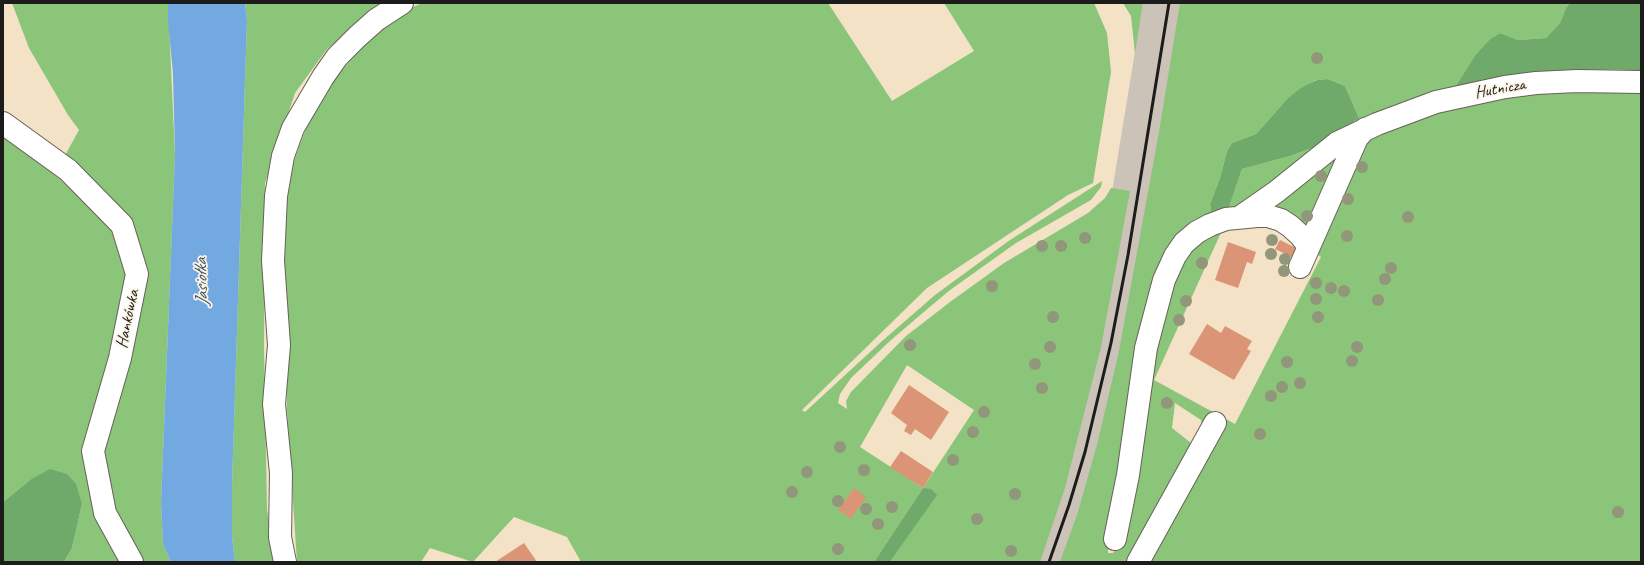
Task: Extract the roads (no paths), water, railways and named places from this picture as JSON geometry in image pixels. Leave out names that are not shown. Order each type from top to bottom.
[{"type":"street","points":[[284,562],[280,537],[281,473],[274,404],[279,345],[273,261],[276,196],[283,156],[293,128],[338,56],[357,36],[376,20],[402,3]]},
{"type":"street","name":"Hutnicza","points":[[1240,217],[1262,203],[1337,143],[1365,129],[1436,102],[1505,87],[1536,83],[1577,81],[1641,82]]},
{"type":"street","name":"Hankówka","points":[[3,123],[68,170],[122,225],[137,274],[120,358],[93,451],[105,513],[132,562]]},
{"type":"street","points":[[1300,267],[1357,138],[1365,129]]},
{"type":"street","points":[[1115,540],[1128,475],[1146,348],[1164,280],[1175,256],[1184,244],[1197,232],[1210,225],[1240,217],[1268,216],[1280,220],[1300,235],[1309,247]]},
{"type":"street","points":[[1138,562],[1215,423]]},
{"type":"water","name":"Jasiołka","points":[[168,3],[245,3],[247,20],[232,486],[232,536],[235,562],[171,562],[163,544],[161,502],[175,154],[173,74],[168,21]]},
{"type":"railway","points":[[1049,562],[1069,505],[1085,452],[1111,343],[1128,255],[1169,3]]}]
